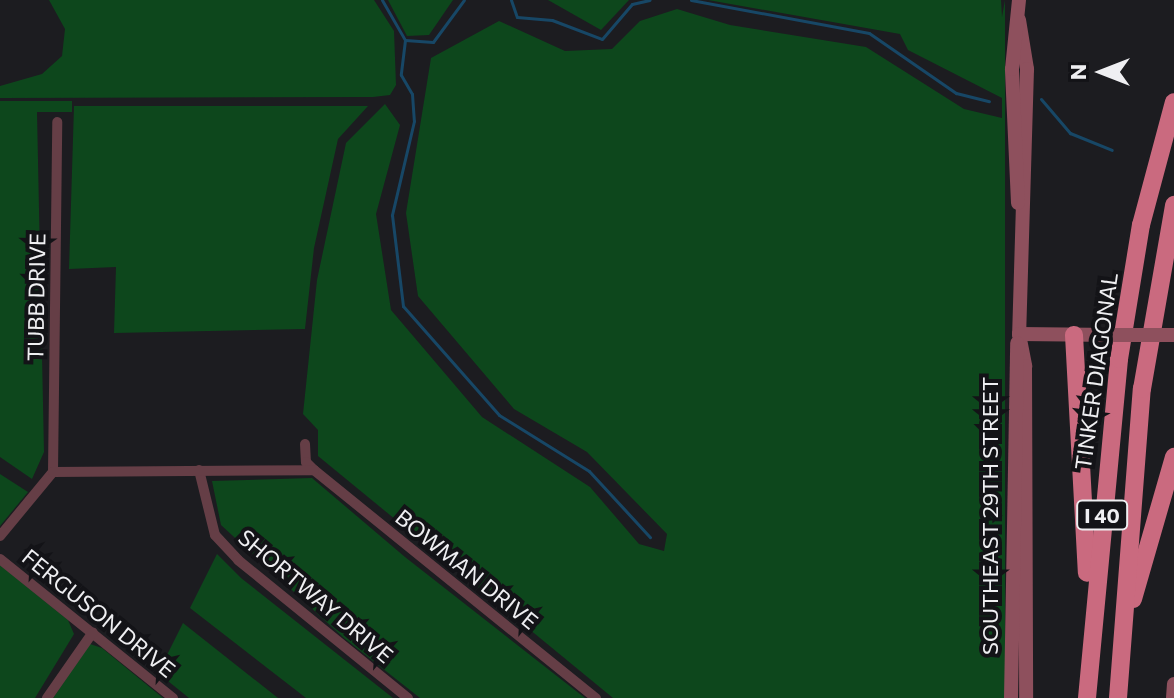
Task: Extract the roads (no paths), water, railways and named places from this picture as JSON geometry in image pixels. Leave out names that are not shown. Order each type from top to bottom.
[{"type":"highway","name":"TINKER DIAGONAL","points":[[1087,698],[1121,345],[1141,225],[1174,102]]},
{"type":"highway","name":"I 40","points":[[1118,698],[1142,389],[1174,205]]},
{"type":"highway","points":[[1084,335],[1090,671]]},
{"type":"highway","points":[[1123,632],[1174,457]]},
{"type":"main road","name":"SOUTHEAST 29TH STREET","points":[[1019,0],[1012,175],[1019,211],[1019,334],[1025,366],[1026,698]]},
{"type":"main road","name":"SOUTHEAST 29TH STREET","points":[[1011,698],[1012,366],[1019,334]]},
{"type":"main road","points":[[1019,334],[1174,335]]},
{"type":"main road","points":[[1173,698],[1174,684]]},
{"type":"street","name":"TUBB DRIVE","points":[[53,472],[57,122]]},
{"type":"street","points":[[305,444],[306,462],[314,470]]},
{"type":"street","name":"SHORTWAY DRIVE","points":[[199,470],[215,535],[238,560],[408,698]]},
{"type":"street","points":[[0,536],[53,472],[314,470]]},
{"type":"street","name":"BOWMAN DRIVE","points":[[314,470],[596,698]]},
{"type":"street","name":"FERGUSON DRIVE","points":[[0,559],[173,698]]},
{"type":"street","points":[[47,698],[93,632]]},
{"type":"waterway","points":[[382,0],[405,40],[401,75],[412,94],[414,121],[392,215],[403,306],[499,415],[589,471],[650,537]]},
{"type":"waterway","points":[[405,40],[433,42],[464,0]]},
{"type":"waterway","points":[[511,0],[517,17],[552,20],[602,39],[632,4],[650,0]]},
{"type":"waterway","points":[[691,0],[869,33],[956,93],[989,101]]},
{"type":"waterway","points":[[1041,99],[1070,133],[1112,150]]}]
